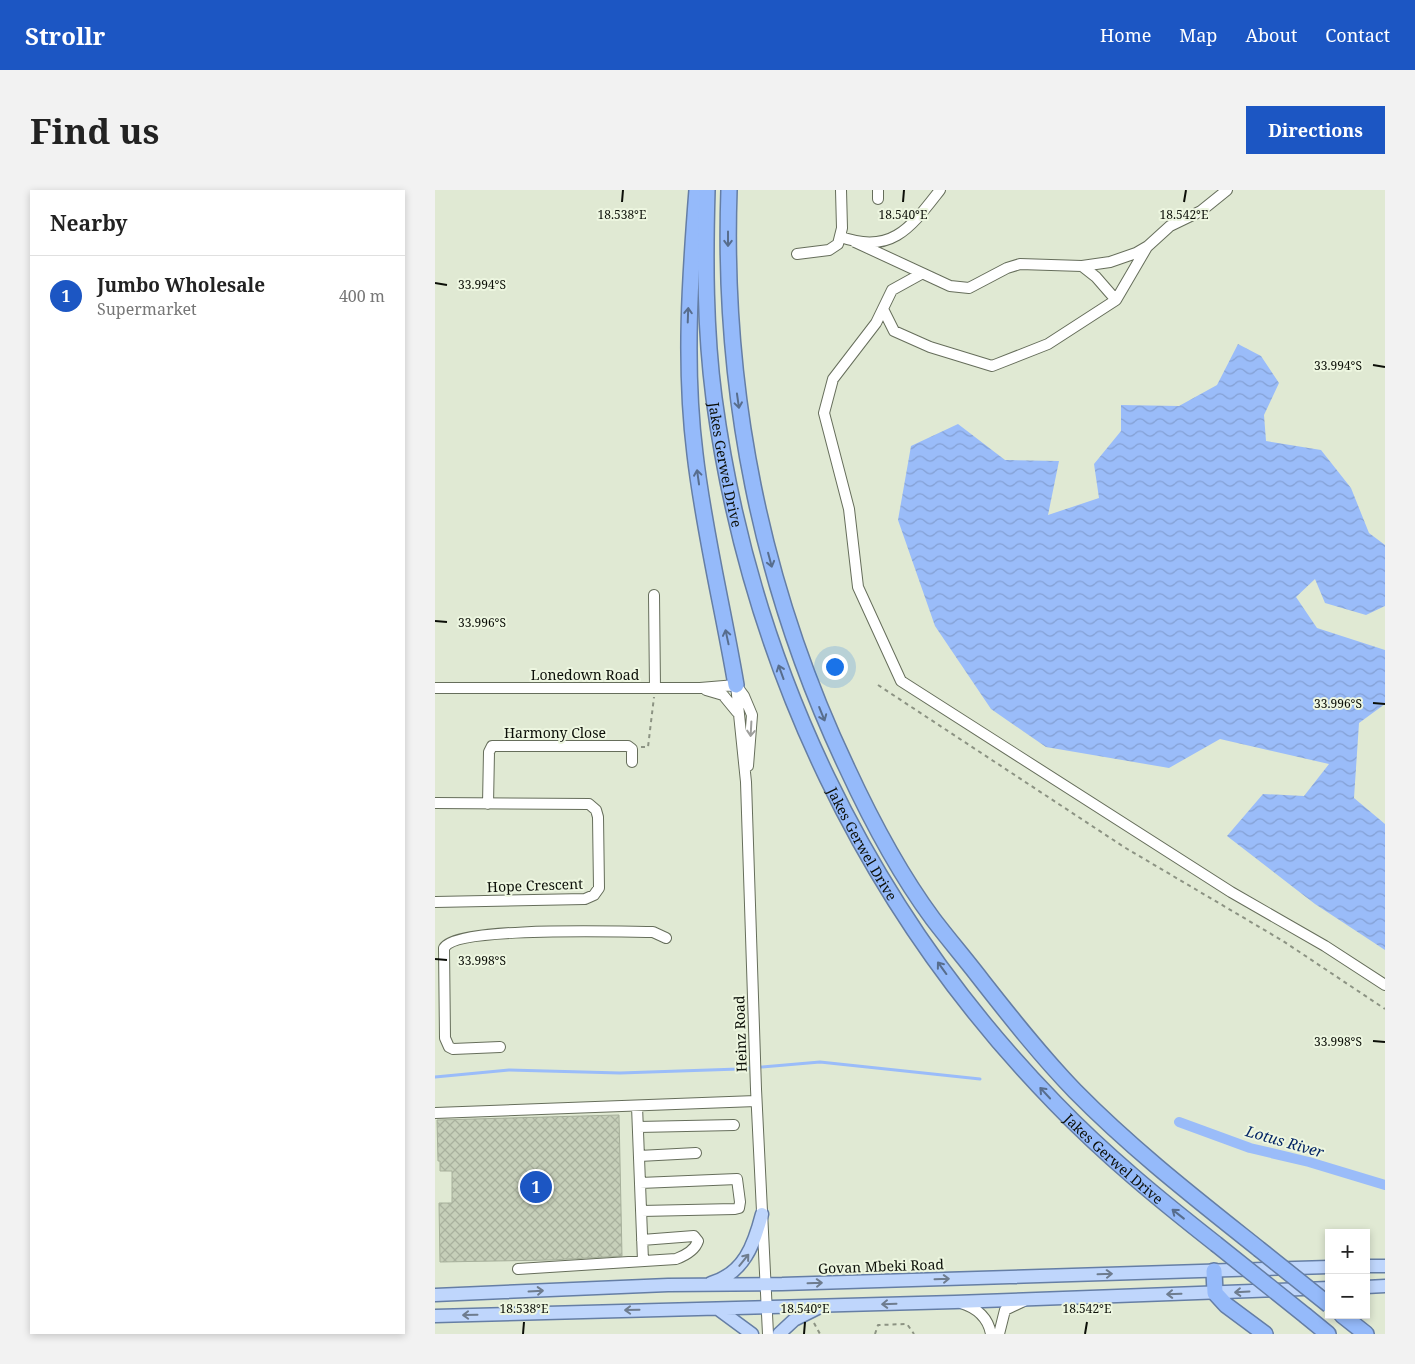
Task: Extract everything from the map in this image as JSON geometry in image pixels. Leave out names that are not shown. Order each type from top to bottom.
[{"type":"highway","points":[[697,190],[688,318],[691,413],[700,491],[736,685]]},
{"type":"highway","name":"Jakes Gerwel Drive","points":[[707,190],[706,295],[714,395],[733,508],[760,609],[781,674],[809,742],[841,808],[877,874],[953,984],[1003,1046],[1054,1103],[1103,1150],[1328,1334]]},
{"type":"highway","name":"Jakes Gerwel Drive","points":[[729,190],[728,294],[737,392],[755,501],[782,605],[805,671],[830,733],[862,801],[897,863],[932,918],[1035,1047],[1073,1089],[1123,1138],[1325,1302]]},
{"type":"highway","points":[[1213,1271],[1215,1293],[1226,1305],[1265,1334]]},
{"type":"main road","points":[[704,1285],[728,1275],[743,1262],[754,1244],[762,1214]]},
{"type":"main road","points":[[1370,1266],[1385,1266]]},
{"type":"main road","name":"Govan Mbeki Road","points":[[435,1295],[704,1285],[1325,1267]]},
{"type":"main road","points":[[1370,1287],[1385,1286]]},
{"type":"main road","points":[[435,1316],[955,1302],[1325,1288]]},
{"type":"main road","points":[[779,1334],[794,1320],[823,1306]]},
{"type":"main road","points":[[717,1308],[752,1334]]},
{"type":"street","points":[[797,254],[829,250],[839,244],[841,237],[841,190]]},
{"type":"street","points":[[841,237],[950,286],[969,288],[1007,268],[1020,264],[1081,266],[1110,262],[1136,253],[1148,246],[1170,226],[1201,211],[1227,190]]},
{"type":"street","points":[[855,242],[879,243],[898,235],[920,216],[938,192]]},
{"type":"street","points":[[883,309],[895,331],[930,347],[992,366],[1048,344],[1116,300],[1148,246]]},
{"type":"street","points":[[1081,266],[1096,277],[1116,300]]},
{"type":"street","points":[[921,274],[892,290],[876,323],[833,379],[824,413],[849,509],[858,587],[901,681],[1231,892],[1325,946],[1385,985]]},
{"type":"street","points":[[654,595],[655,688]]},
{"type":"street","name":"Lonedown Road","points":[[435,688],[700,688],[736,685]]},
{"type":"street","name":"Heinz Road","points":[[736,685],[745,782],[756,1101],[768,1334]]},
{"type":"street","name":"Heinz Road","points":[[736,685],[745,696],[751,715],[745,782]]},
{"type":"street","points":[[700,688],[723,695],[731,703],[739,717]]},
{"type":"street","name":"Harmony Close","points":[[488,804],[489,752],[492,746],[628,746],[631,748]]},
{"type":"street","points":[[631,748],[632,762]]},
{"type":"street","name":"Hope Crescent","points":[[435,803],[589,804],[594,808],[599,818],[599,888],[594,895],[585,899],[435,902]]},
{"type":"street","points":[[501,1047],[453,1048],[448,1044],[445,1038],[440,948],[455,940],[478,935],[653,932],[666,938]]},
{"type":"street","points":[[435,1113],[756,1101]]},
{"type":"street","points":[[637,1106],[643,1261]]},
{"type":"street","points":[[638,1127],[734,1125]]},
{"type":"street","points":[[639,1156],[696,1153]]},
{"type":"street","points":[[640,1183],[737,1179],[740,1202],[739,1208],[641,1212]]},
{"type":"street","points":[[518,1269],[676,1260],[697,1245],[698,1241],[694,1236],[642,1240]]},
{"type":"street","points":[[999,1334],[1005,1310],[1029,1299]]},
{"type":"street","points":[[955,1302],[972,1306],[980,1312],[986,1320],[991,1334]]},
{"type":"path","points":[[878,685],[1124,847],[1283,941],[1385,1009]]},
{"type":"path","points":[[631,748],[648,747],[655,688]]},
{"type":"path","points":[[814,1319],[815,1327],[820,1334]]},
{"type":"path","points":[[875,1334],[878,1325],[907,1324],[914,1334]]},
{"type":"water","points":[[1238,344],[1261,356],[1279,383],[1264,415],[1266,441],[1321,450],[1351,488],[1369,533],[1385,545],[1385,606],[1366,615],[1325,603],[1315,579],[1296,597],[1317,628],[1385,650],[1385,704],[1359,723],[1354,798],[1385,824],[1385,950],[1315,904],[1227,836],[1263,794],[1304,796],[1329,764],[1220,739],[1169,768],[1046,747],[991,709],[935,626],[898,520],[911,446],[958,424],[1005,460],[1059,461],[1048,515],[1099,498],[1094,464],[1121,431],[1121,405],[1179,406],[1217,385]]},
{"type":"building","points":[[619,1115],[622,1256],[551,1260],[440,1262],[439,1203],[452,1203],[452,1171],[440,1171],[437,1120]]},
{"type":"waterway","points":[[435,1077],[509,1070],[620,1073],[739,1069],[820,1062],[980,1079]]},
{"type":"waterway","name":"Lotus River","points":[[1179,1122],[1250,1148],[1309,1162],[1385,1185]]},
{"type":"place","name":"Jumbo Wholesale","points":[[536,1187]]}]
